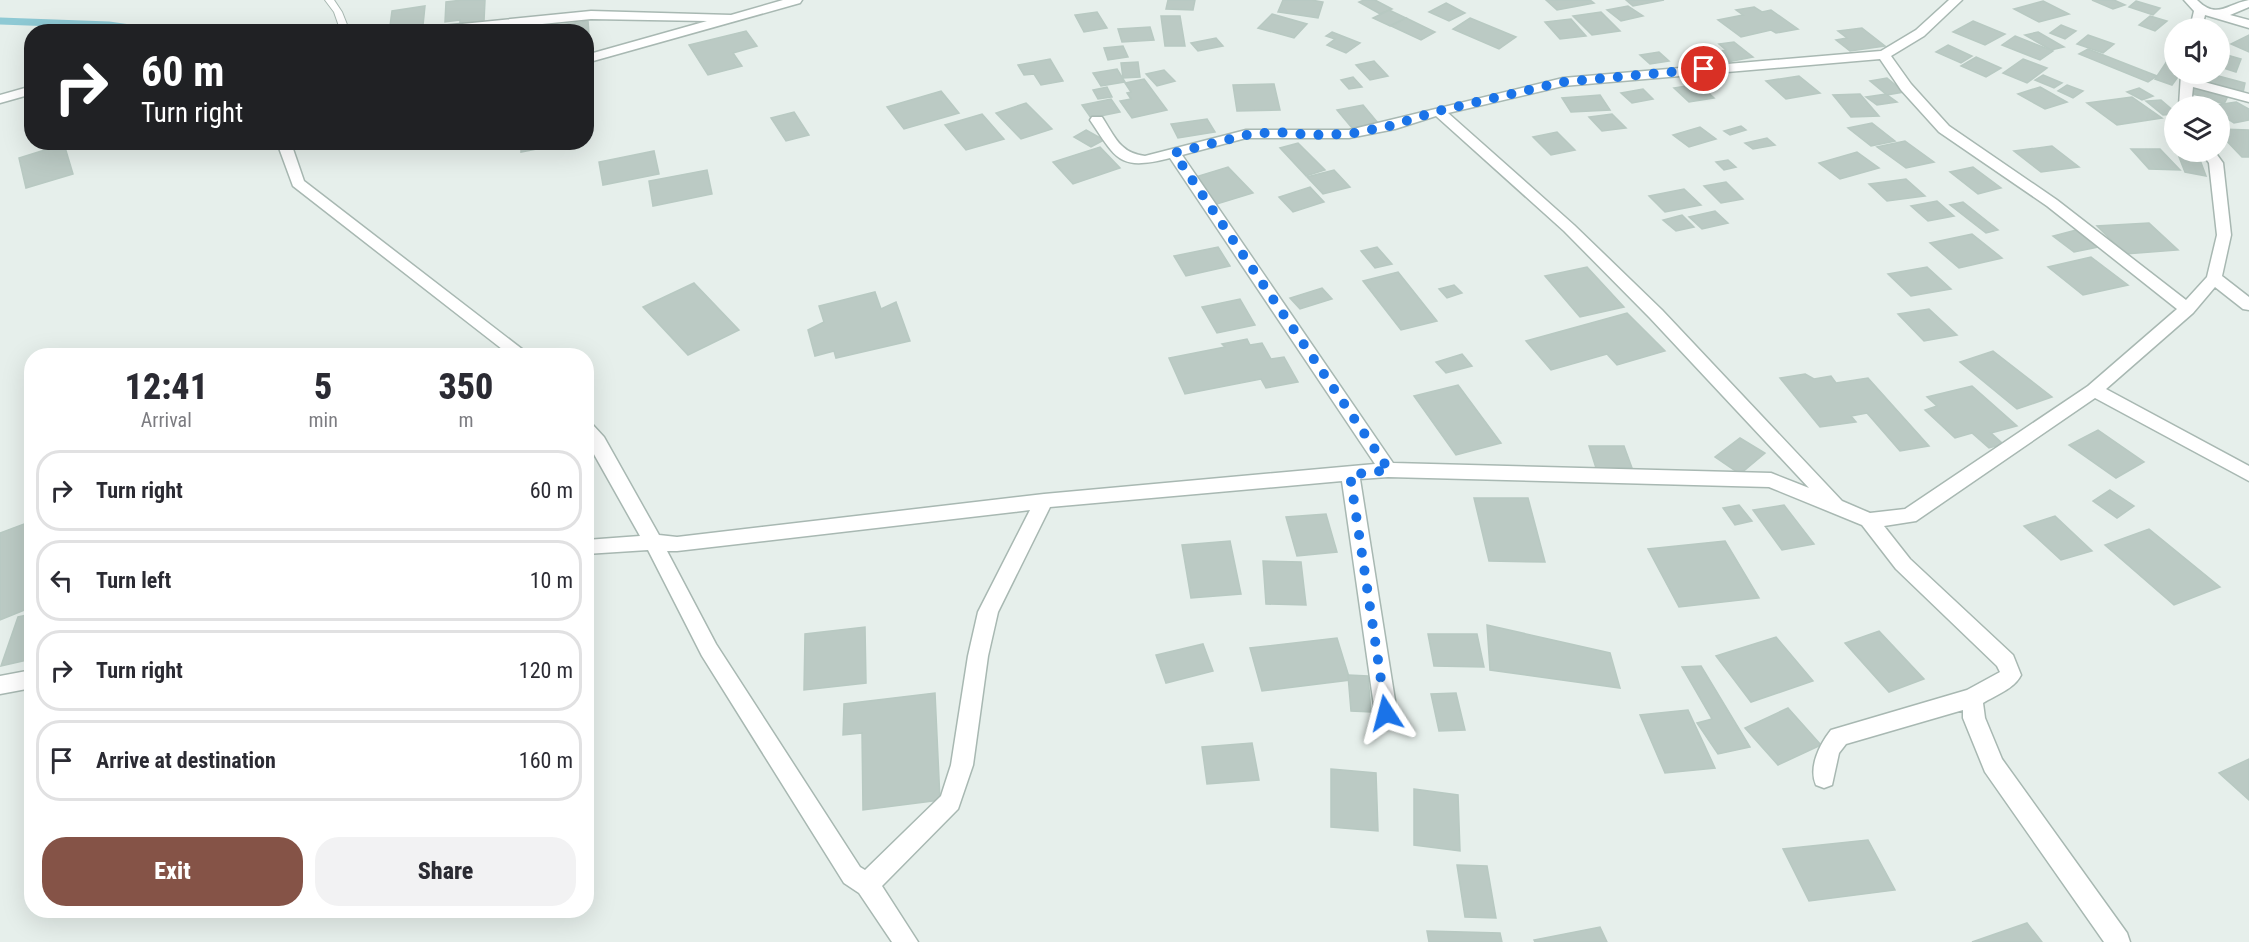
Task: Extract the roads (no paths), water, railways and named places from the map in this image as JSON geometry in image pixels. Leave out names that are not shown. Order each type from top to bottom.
[{"type":"street","points":[[594,57],[795,0]]},
{"type":"street","points":[[1097,120],[1119,152],[1127,158],[1145,160],[1246,135],[1275,132],[1313,135],[1349,134],[1390,126],[1438,111],[1563,82],[1884,55],[1920,33],[1956,0]]},
{"type":"street","points":[[2190,0],[2200,10],[2249,24]]},
{"type":"street","points":[[2218,15],[2249,3]]},
{"type":"street","points":[[2198,18],[2200,10]]},
{"type":"street","points":[[502,24],[591,15],[730,18]]},
{"type":"street","points":[[1884,55],[1905,87],[1944,129],[2052,203],[2187,309]]},
{"type":"street","points":[[2208,84],[2249,98]]},
{"type":"street","points":[[0,99],[24,92]]},
{"type":"street","points":[[1438,111],[1569,228],[1656,314],[1838,508]]},
{"type":"street","points":[[287,150],[298,183],[512,348]]},
{"type":"street","points":[[1174,153],[1389,470]]},
{"type":"street","points":[[594,546],[653,542],[677,544],[1044,501],[1389,470],[1771,480],[1869,520],[1909,516],[2094,390],[2187,309],[2214,278],[2224,235],[2215,162]]},
{"type":"street","points":[[2214,278],[2249,304]]},
{"type":"street","points":[[2094,390],[2249,474]]},
{"type":"street","points":[[594,437],[653,542],[709,650],[852,875],[867,885],[906,942]]},
{"type":"street","points":[[1350,475],[1386,713]]},
{"type":"street","points":[[867,885],[950,802],[963,765],[978,656],[988,612],[1044,501]]},
{"type":"street","points":[[1824,778],[1829,749],[1839,737],[1972,698],[2002,682],[2010,675],[2006,661],[1903,564],[1869,520]]},
{"type":"street","points":[[0,685],[24,680]]},
{"type":"street","points":[[1972,698],[1974,718],[1993,765],[2118,942]]},
{"type":"lane","points":[[329,0],[338,12],[343,24]]},
{"type":"waterway","points":[[0,21],[82,24]]}]
